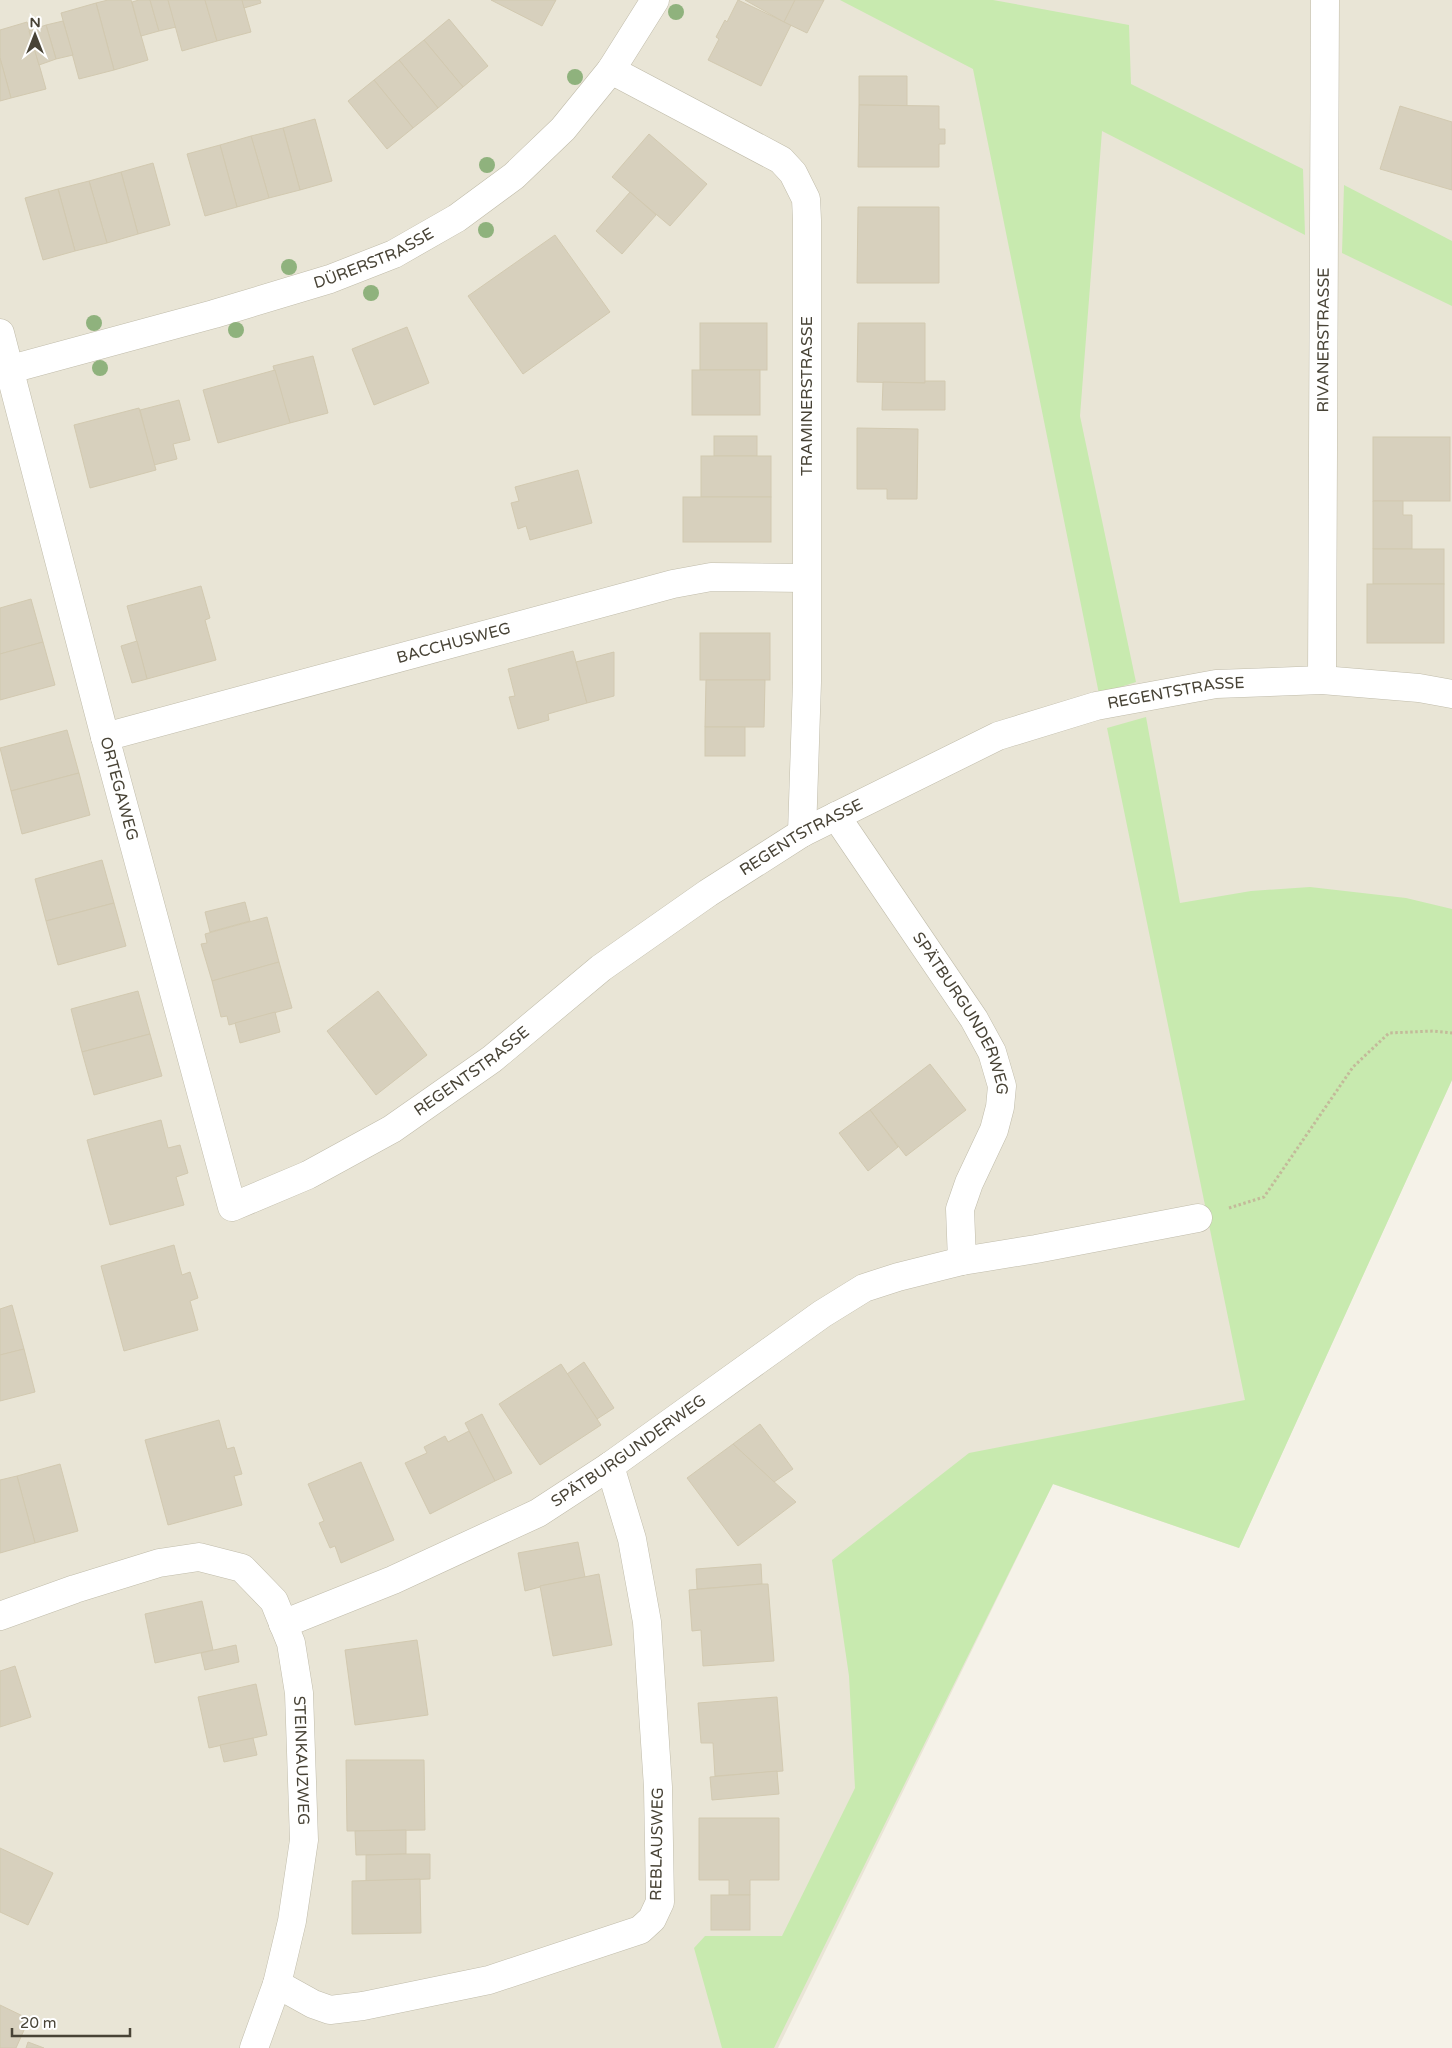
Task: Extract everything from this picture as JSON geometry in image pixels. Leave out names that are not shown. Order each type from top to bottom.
[{"type":"street","name":"DÜRERSTRASSE","points":[[5,370],[285,293],[330,279],[394,254],[457,218],[514,176],[563,130],[611,70],[655,0]]},
{"type":"street","name":"RIVANERSTRASSE","points":[[1322,680],[1325,0]]},
{"type":"street","name":"TRAMINERSTRASSE","points":[[611,70],[781,160],[794,173],[806,199],[808,368],[805,578],[807,682],[802,833]]},
{"type":"street","name":"ORTEGAWEG","points":[[0,333],[5,370],[232,1207]]},
{"type":"street","name":"BACCHUSWEG","points":[[105,737],[673,584],[711,577],[805,578]]},
{"type":"street","name":"REGENTSTRASSE","points":[[232,1207],[308,1175],[392,1129],[492,1059],[601,968],[708,893],[802,833],[998,736],[1096,706],[1216,684],[1322,680],[1419,688],[1452,694]]},
{"type":"street","name":"SPÄTBURGUNDERWEG","points":[[836,816],[974,1020],[992,1052],[1002,1086],[1000,1107],[994,1130],[969,1183],[960,1209],[962,1261]]},
{"type":"street","name":"SPÄTBURGUNDERWEG","points":[[283,1624],[393,1580],[538,1513],[610,1466],[822,1314],[864,1288],[898,1277],[962,1261],[1198,1218]]},
{"type":"street","name":"REBLAUSWEG","points":[[277,1984],[313,2004],[330,2010],[363,2006],[489,1980],[640,1930],[652,1919],[660,1902],[658,1787],[648,1622],[632,1539],[610,1466]]},
{"type":"street","name":"STEINKAUZWEG","points":[[0,1616],[75,1589],[160,1563],[199,1557],[242,1568],[274,1601],[291,1643],[299,1693],[304,1840],[292,1921],[277,1984],[254,2048]]},
{"type":"path","points":[[1198,1218],[1264,1198],[1353,1067],[1389,1033],[1433,1031],[1452,1033]]},
{"type":"shaded area","points":[[0,0],[1452,0],[1452,1080],[1239,1548],[1053,1484],[778,2048],[0,2048]]},
{"type":"green space","points":[[840,0],[993,0],[1129,25],[1131,84],[1303,169],[1305,235],[1102,131],[1080,416],[1136,682],[1099,694],[973,69]]},
{"type":"green space","points":[[1344,185],[1452,241],[1452,306],[1342,253]]},
{"type":"green space","points":[[1146,717],[1180,903],[1251,891],[1310,887],[1406,898],[1452,909],[1452,1080],[1239,1548],[1053,1484],[774,2048],[722,2048],[694,1948],[705,1936],[782,1936],[855,1788],[849,1676],[832,1560],[969,1453],[1245,1400],[1107,728]]},
{"type":"building","points":[[108,0],[131,0],[148,60],[114,70],[96,3]]},
{"type":"building","points":[[150,0],[159,31],[141,36],[132,2]]},
{"type":"building","points":[[150,0],[168,0],[176,27],[159,31]]},
{"type":"building","points":[[168,0],[205,0],[217,41],[182,51]]},
{"type":"building","points":[[205,0],[242,0],[251,32],[217,41]]},
{"type":"building","points":[[242,0],[260,0],[261,3],[244,8]]},
{"type":"building","points":[[491,0],[556,0],[542,26]]},
{"type":"building","points":[[738,0],[791,25],[761,86],[708,60],[719,39],[716,37],[725,20],[727,22]]},
{"type":"building","points":[[745,0],[795,0],[784,22]]},
{"type":"building","points":[[795,0],[824,0],[807,33],[784,22]]},
{"type":"building","points":[[96,3],[114,70],[79,79],[61,13]]},
{"type":"building","points":[[449,19],[488,66],[463,87],[424,40]]},
{"type":"building","points":[[63,21],[73,55],[56,59],[46,25]]},
{"type":"building","points":[[27,22],[46,89],[11,98],[0,58],[0,30]]},
{"type":"building","points":[[46,25],[56,59],[39,65],[29,31]]},
{"type":"building","points":[[424,40],[463,87],[438,108],[399,60]]},
{"type":"building","points":[[0,58],[11,98],[0,101]]},
{"type":"building","points":[[399,60],[438,108],[413,128],[374,80]]},
{"type":"building","points":[[859,76],[907,76],[907,106],[859,105]]},
{"type":"building","points":[[374,80],[413,128],[387,149],[348,101]]},
{"type":"building","points":[[859,105],[939,106],[939,129],[945,129],[945,144],[939,144],[939,167],[858,167]]},
{"type":"building","points":[[1400,106],[1452,122],[1452,190],[1380,169]]},
{"type":"building","points":[[315,119],[332,181],[300,190],[283,128]]},
{"type":"building","points":[[283,128],[300,190],[269,198],[251,136]]},
{"type":"building","points":[[649,134],[707,184],[670,226],[612,177]]},
{"type":"building","points":[[251,136],[269,198],[237,207],[220,145]]},
{"type":"building","points":[[220,145],[237,207],[205,216],[187,154]]},
{"type":"building","points":[[153,163],[170,225],[138,234],[121,172]]},
{"type":"building","points":[[121,172],[138,234],[107,243],[89,181]]},
{"type":"building","points":[[89,181],[107,243],[75,251],[58,189]]},
{"type":"building","points":[[58,189],[75,251],[43,260],[25,198]]},
{"type":"building","points":[[630,192],[656,215],[622,254],[596,231]]},
{"type":"building","points":[[858,207],[939,207],[939,283],[857,283]]},
{"type":"building","points":[[555,235],[610,312],[523,374],[468,296]]},
{"type":"building","points":[[700,323],[767,323],[767,370],[700,370]]},
{"type":"building","points":[[858,323],[925,323],[925,383],[857,382]]},
{"type":"building","points":[[407,327],[429,383],[374,405],[352,349]]},
{"type":"building","points":[[313,356],[328,413],[290,423],[273,366]]},
{"type":"building","points":[[275,370],[290,423],[218,443],[203,390]]},
{"type":"building","points":[[692,370],[760,370],[760,415],[692,415]]},
{"type":"building","points":[[925,381],[945,381],[945,410],[882,410],[883,382],[925,383]]},
{"type":"building","points":[[179,400],[190,440],[173,444],[177,459],[154,465],[140,410]]},
{"type":"building","points":[[139,408],[156,470],[90,488],[74,425]]},
{"type":"building","points":[[857,428],[918,429],[917,499],[887,499],[887,489],[857,489]]},
{"type":"building","points":[[714,436],[757,436],[757,456],[714,456]]},
{"type":"building","points":[[1373,437],[1450,437],[1450,501],[1373,501]]},
{"type":"building","points":[[701,456],[771,456],[771,497],[701,497]]},
{"type":"building","points":[[578,470],[592,523],[530,540],[526,526],[518,529],[511,503],[519,501],[515,487]]},
{"type":"building","points":[[683,497],[771,497],[771,542],[683,542]]},
{"type":"building","points":[[1373,501],[1403,501],[1403,515],[1412,515],[1412,549],[1373,549]]},
{"type":"building","points":[[1373,549],[1444,549],[1444,584],[1373,584]]},
{"type":"building","points":[[1367,584],[1444,584],[1444,643],[1367,643]]},
{"type":"building","points":[[201,586],[210,618],[205,620],[216,660],[147,679],[127,606]]},
{"type":"building","points":[[31,599],[43,642],[0,654],[0,608]]},
{"type":"building","points":[[700,633],[770,633],[770,680],[700,680]]},
{"type":"building","points":[[137,641],[147,679],[132,683],[121,646]]},
{"type":"building","points":[[43,642],[55,685],[0,700],[0,654]]},
{"type":"building","points":[[573,651],[587,703],[548,714],[549,720],[518,729],[509,697],[515,696],[508,669]]},
{"type":"building","points":[[614,652],[614,696],[587,703],[576,662]]},
{"type":"building","points":[[706,680],[765,680],[764,727],[705,727]]},
{"type":"building","points":[[705,727],[745,727],[745,756],[705,756]]},
{"type":"building","points":[[67,730],[79,773],[11,791],[0,748]]},
{"type":"building","points":[[79,773],[90,815],[22,834],[11,791]]},
{"type":"building","points":[[102,860],[114,903],[46,921],[35,879]]},
{"type":"building","points":[[245,902],[250,921],[210,932],[205,912]]},
{"type":"building","points":[[114,903],[126,946],[58,965],[46,921]]},
{"type":"building","points":[[267,917],[279,962],[212,981],[201,944],[207,943],[205,934]]},
{"type":"building","points":[[279,962],[292,1008],[229,1025],[227,1016],[221,1017],[212,981]]},
{"type":"building","points":[[138,991],[150,1034],[82,1052],[71,1009]]},
{"type":"building","points":[[378,991],[427,1055],[376,1095],[327,1031]]},
{"type":"building","points":[[275,1012],[280,1032],[240,1043],[235,1023]]},
{"type":"building","points":[[150,1034],[162,1076],[94,1095],[82,1052]]},
{"type":"building","points":[[930,1064],[966,1110],[906,1156],[870,1110]]},
{"type":"building","points":[[870,1110],[898,1147],[868,1171],[839,1133]]},
{"type":"building","points":[[161,1120],[168,1148],[180,1145],[188,1173],[176,1177],[184,1205],[110,1225],[87,1140]]},
{"type":"building","points":[[174,1245],[182,1275],[190,1272],[198,1298],[190,1301],[198,1330],[124,1351],[101,1266]]},
{"type":"building","points":[[12,1305],[24,1349],[0,1355],[0,1309]]},
{"type":"building","points":[[24,1349],[35,1392],[0,1401],[0,1355]]},
{"type":"building","points":[[584,1362],[614,1408],[597,1419],[567,1374]]},
{"type":"building","points":[[561,1364],[601,1425],[540,1465],[499,1404]]},
{"type":"building","points":[[482,1414],[512,1473],[495,1481],[465,1423]]},
{"type":"building","points":[[219,1420],[227,1449],[234,1447],[242,1474],[234,1476],[242,1505],[168,1525],[145,1440]]},
{"type":"building","points":[[760,1424],[793,1469],[774,1482],[733,1444]]},
{"type":"building","points":[[469,1431],[495,1481],[430,1514],[405,1463],[427,1453],[424,1447],[445,1436],[448,1442]]},
{"type":"building","points":[[733,1444],[796,1502],[738,1546],[687,1478]]},
{"type":"building","points":[[361,1462],[394,1540],[341,1563],[335,1546],[330,1548],[319,1523],[324,1521],[308,1484]]},
{"type":"building","points":[[60,1464],[78,1531],[35,1543],[17,1476]]},
{"type":"building","points":[[17,1476],[35,1543],[0,1553],[0,1480]]},
{"type":"building","points":[[578,1542],[585,1577],[525,1591],[518,1553]]},
{"type":"building","points":[[761,1564],[762,1584],[697,1589],[696,1569]]},
{"type":"building","points":[[599,1574],[612,1645],[553,1656],[540,1586]]},
{"type":"building","points":[[768,1584],[774,1661],[703,1666],[701,1630],[692,1631],[689,1590]]},
{"type":"building","points":[[202,1601],[213,1650],[155,1663],[145,1614]]},
{"type":"building","points":[[417,1640],[428,1715],[355,1725],[345,1650]]},
{"type":"building","points":[[236,1645],[239,1662],[205,1670],[201,1653]]},
{"type":"building","points":[[15,1666],[31,1717],[0,1727],[0,1671]]},
{"type":"building","points":[[256,1684],[267,1735],[209,1748],[198,1697]]},
{"type":"building","points":[[777,1697],[783,1771],[715,1776],[713,1743],[701,1743],[698,1703]]},
{"type":"building","points":[[253,1738],[257,1755],[224,1762],[220,1745]]},
{"type":"building","points":[[346,1760],[424,1760],[425,1830],[347,1831]]},
{"type":"building","points":[[777,1771],[779,1794],[712,1800],[710,1777]]},
{"type":"building","points":[[699,1818],[779,1818],[779,1880],[750,1880],[750,1895],[729,1895],[729,1880],[699,1880]]},
{"type":"building","points":[[406,1830],[406,1854],[356,1855],[355,1831]]},
{"type":"building","points":[[0,1848],[53,1873],[28,1925],[0,1912]]},
{"type":"building","points":[[430,1854],[430,1879],[366,1881],[366,1855]]},
{"type":"building","points":[[420,1879],[421,1933],[352,1934],[352,1881]]},
{"type":"building","points":[[711,1895],[750,1895],[750,1930],[711,1930]]},
{"type":"building","points":[[0,2005],[29,2019],[16,2048],[0,2048]]},
{"type":"building","points":[[28,2042],[44,2048],[26,2048]]}]
